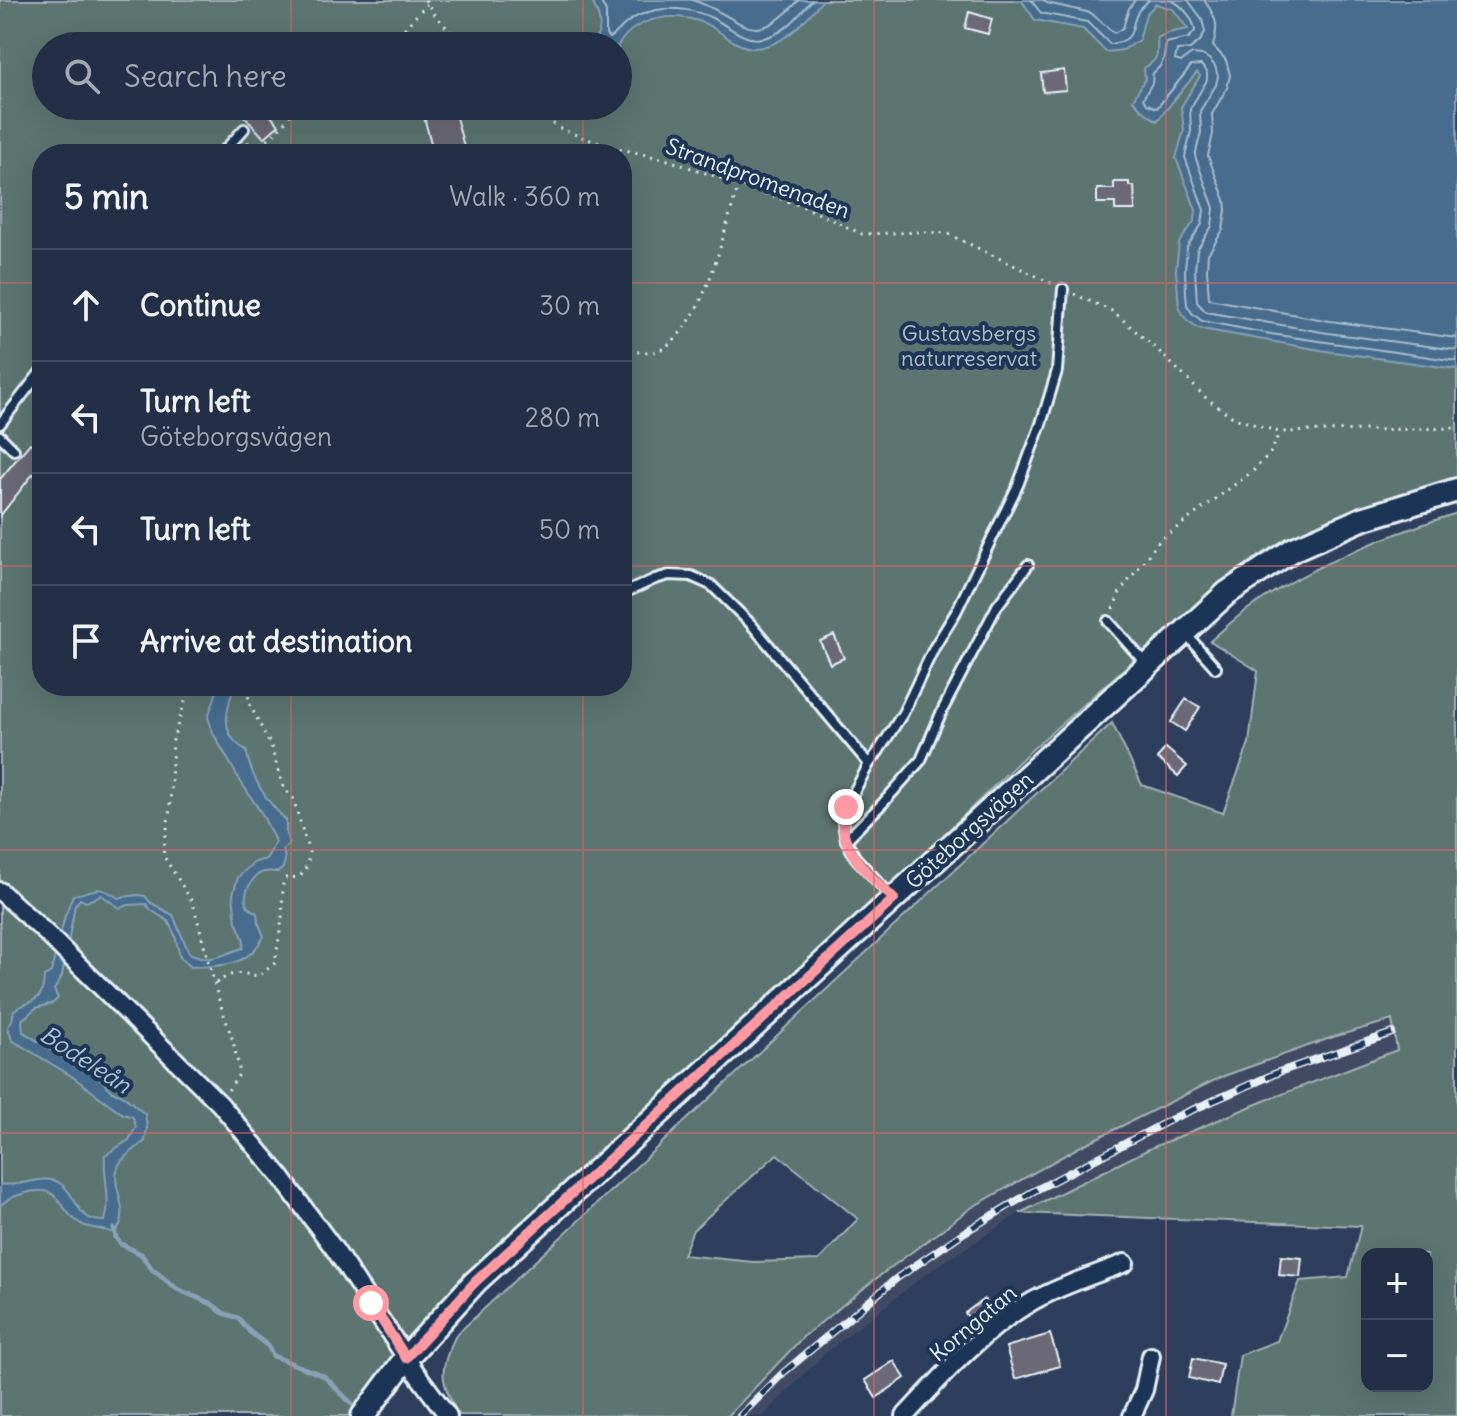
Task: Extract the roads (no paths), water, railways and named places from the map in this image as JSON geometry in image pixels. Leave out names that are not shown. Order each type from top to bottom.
[{"type":"street","name":"Göteborgsvägen","points":[[363,1416],[406,1358],[475,1282],[1227,593],[1294,549],[1362,519],[1457,490]]},
{"type":"street","points":[[0,891],[220,1104],[281,1177],[335,1250],[448,1416]]},
{"type":"street","name":"Korngatan","points":[[905,1416],[953,1364],[996,1326],[1032,1301],[1125,1263]]},
{"type":"street","points":[[1132,1416],[1144,1390],[1151,1356]]},
{"type":"lane","points":[[230,144],[241,132]]},
{"type":"lane","points":[[894,899],[855,857],[846,840],[843,824],[846,807],[869,764],[903,713],[1018,485],[1057,371],[1063,289]]},
{"type":"lane","points":[[0,424],[32,383]]},
{"type":"lane","points":[[0,436],[14,450]]},
{"type":"lane","points":[[846,840],[921,760],[942,711],[997,606],[1028,565]]},
{"type":"lane","points":[[632,589],[669,575],[691,576],[711,585],[751,624],[869,764]]},
{"type":"lane","points":[[1108,621],[1148,666]]},
{"type":"lane","points":[[1184,633],[1216,668]]},
{"type":"water","points":[[591,0],[823,0],[784,38],[765,47],[754,48],[686,18],[660,18],[630,32],[598,32],[598,16]]},
{"type":"water","points":[[1014,0],[1457,0],[1457,369],[1213,331],[1198,328],[1186,319],[1179,308],[1176,270],[1179,243],[1195,220],[1196,210],[1176,158],[1184,130],[1181,107],[1200,76],[1197,72],[1157,121],[1133,100],[1145,79],[1144,68],[1156,56],[1157,38],[1188,29],[1173,9],[1156,4],[1146,14],[1139,40],[1123,50],[1106,52],[1083,29],[1035,20],[1022,1]]},
{"type":"water","name":"Bodeleån","points":[[215,696],[231,696],[227,713],[228,730],[237,744],[246,750],[266,797],[286,820],[289,844],[283,849],[283,868],[278,872],[260,874],[252,880],[246,895],[247,905],[257,913],[264,936],[250,954],[233,963],[191,967],[180,957],[168,921],[146,904],[120,908],[101,895],[86,902],[80,899],[75,905],[62,976],[54,990],[58,998],[53,1003],[36,1008],[22,1020],[23,1032],[69,1060],[87,1064],[112,1092],[121,1094],[145,1114],[145,1141],[120,1163],[116,1181],[122,1216],[114,1233],[83,1225],[67,1212],[53,1194],[46,1191],[22,1194],[0,1206],[0,1184],[52,1180],[65,1187],[88,1217],[105,1221],[108,1204],[105,1155],[129,1140],[136,1127],[133,1117],[123,1114],[70,1075],[12,1040],[8,1027],[14,1010],[36,999],[42,991],[44,977],[51,972],[73,895],[100,889],[118,898],[145,896],[151,903],[173,915],[189,953],[198,956],[217,957],[243,948],[244,940],[236,922],[233,894],[238,877],[253,863],[266,859],[275,841],[213,733],[208,717]]},
{"type":"waterway","points":[[114,1229],[121,1244],[141,1254],[152,1269],[177,1289],[238,1318],[268,1346],[273,1356],[324,1376],[353,1405]]},
{"type":"railway","points":[[740,1416],[783,1373],[897,1278],[963,1233],[1032,1192],[1176,1117],[1279,1072],[1392,1033]]},
{"type":"park label","name":"Gustavsbergs naturreservat","points":[[969,346]]}]
